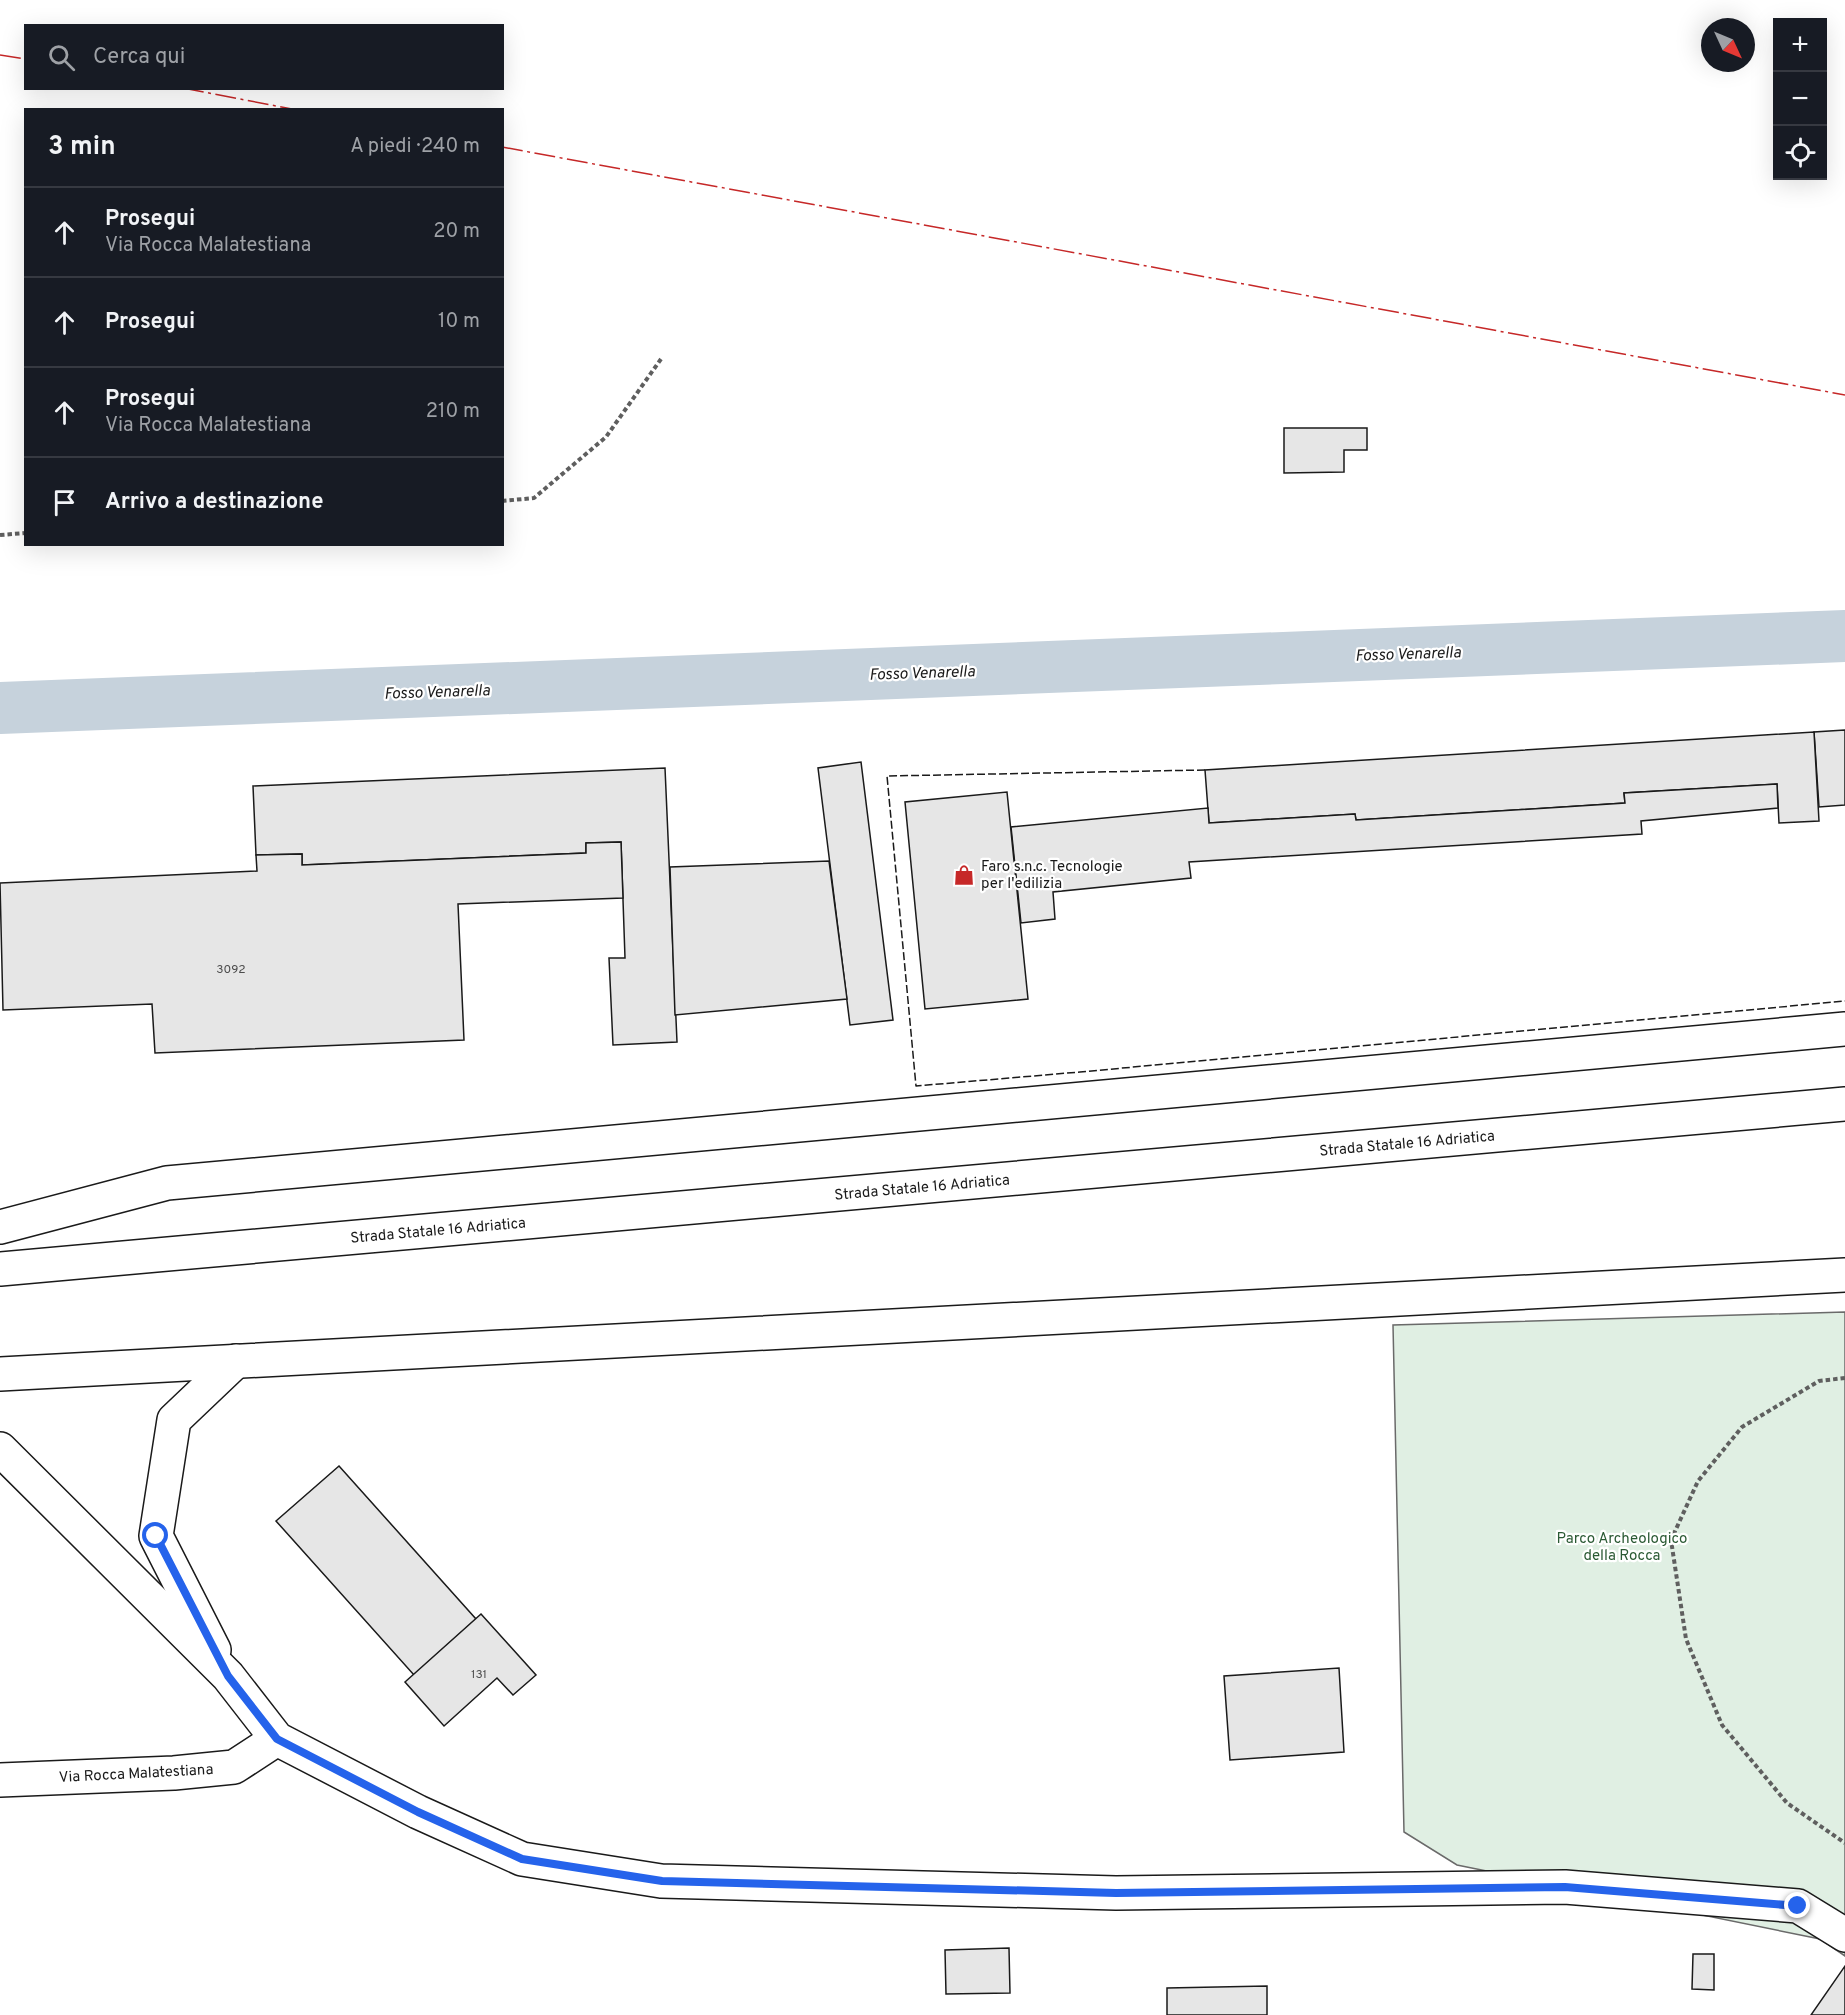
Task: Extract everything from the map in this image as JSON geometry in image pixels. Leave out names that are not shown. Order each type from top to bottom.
[{"type":"main road","points":[[0,1227],[166,1183],[1845,1029]]},
{"type":"main road","name":"Strada Statale 16 Adriatica","points":[[0,1269],[1845,1104]]},
{"type":"main road","points":[[0,1374],[1845,1275]]},
{"type":"main road","points":[[228,1676],[156,1536],[174,1420],[236,1361]]},
{"type":"main road","points":[[0,1449],[228,1676],[277,1739],[418,1812],[522,1859],[662,1881],[1116,1893],[1565,1887],[1798,1906],[1845,1935]]},
{"type":"main road","name":"Via Rocca Malatestiana","points":[[0,1780],[174,1773],[234,1767],[277,1739]]},
{"type":"path","points":[[504,501],[534,498],[606,437],[661,360]]},
{"type":"path","points":[[0,535],[24,533]]},
{"type":"path","points":[[1845,1378],[1819,1381],[1742,1427],[1698,1480],[1671,1540],[1686,1639],[1722,1725],[1787,1803],[1845,1843]]},
{"type":"green space","name":"Parco Archeologico della Rocca","points":[[1845,1312],[1845,1956],[1820,1939],[1457,1865],[1404,1832],[1393,1325]]},
{"type":"building","points":[[1284,428],[1367,428],[1367,450],[1344,450],[1344,472],[1284,473]]},
{"type":"building","points":[[1845,730],[1845,805],[1819,807],[1814,732]]},
{"type":"building","points":[[1814,732],[1819,821],[1779,823],[1777,784],[1624,793],[1625,803],[1356,820],[1355,814],[1209,823],[1205,770]]},
{"type":"building","points":[[861,762],[893,1020],[850,1025],[818,768]]},
{"type":"building","points":[[665,768],[677,1042],[613,1045],[609,958],[625,958],[621,842],[586,843],[586,853],[302,865],[302,854],[256,855],[253,786]]},
{"type":"building","points":[[1777,784],[1778,808],[1641,821],[1642,834],[1189,862],[1191,878],[1053,892],[1055,919],[1021,923],[1011,827],[1208,808],[1209,823],[1355,814],[1356,820],[1625,803],[1624,793]]},
{"type":"building","name":"Faro s.n.c. Tecnologie per l'edilizia","points":[[1007,792],[1028,999],[925,1009],[905,802]]},
{"type":"building","points":[[621,842],[623,898],[458,904],[464,1040],[155,1053],[152,1004],[3,1010],[0,883],[257,871],[256,855],[302,854],[302,865],[586,853],[586,843]]},
{"type":"building","points":[[829,861],[847,999],[675,1015],[670,867]]},
{"type":"building","points":[[339,1466],[476,1619],[414,1675],[276,1521]]},
{"type":"building","points":[[481,1614],[536,1675],[513,1695],[497,1678],[444,1726],[405,1682]]},
{"type":"building","points":[[1339,1668],[1344,1752],[1230,1760],[1224,1676]]},
{"type":"building","points":[[1009,1948],[1010,1993],[946,1994],[945,1950]]},
{"type":"building","points":[[1693,1954],[1714,1954],[1714,1990],[1692,1989]]},
{"type":"building","points":[[1845,1966],[1845,2015],[1811,2015]]},
{"type":"building","points":[[1267,1986],[1267,2015],[1167,2015],[1167,1988]]},
{"type":"waterway","name":"Fosso Venarella","points":[[0,708],[1845,636]]},
{"type":"fence","points":[[1205,770],[887,776],[916,1086],[1845,1001]]},
{"type":"power","points":[[0,55],[24,59]]},
{"type":"power","points":[[193,90],[287,108]]},
{"type":"power","points":[[504,147],[1845,395]]},
{"type":"place","name":"Faro s.n.c. Tecnologie per l'edilizia","points":[[964,875]]},
{"type":"route","points":[[156,1536],[228,1676],[277,1739],[418,1812],[522,1859],[662,1881],[1116,1893],[1565,1887],[1798,1906]]}]
